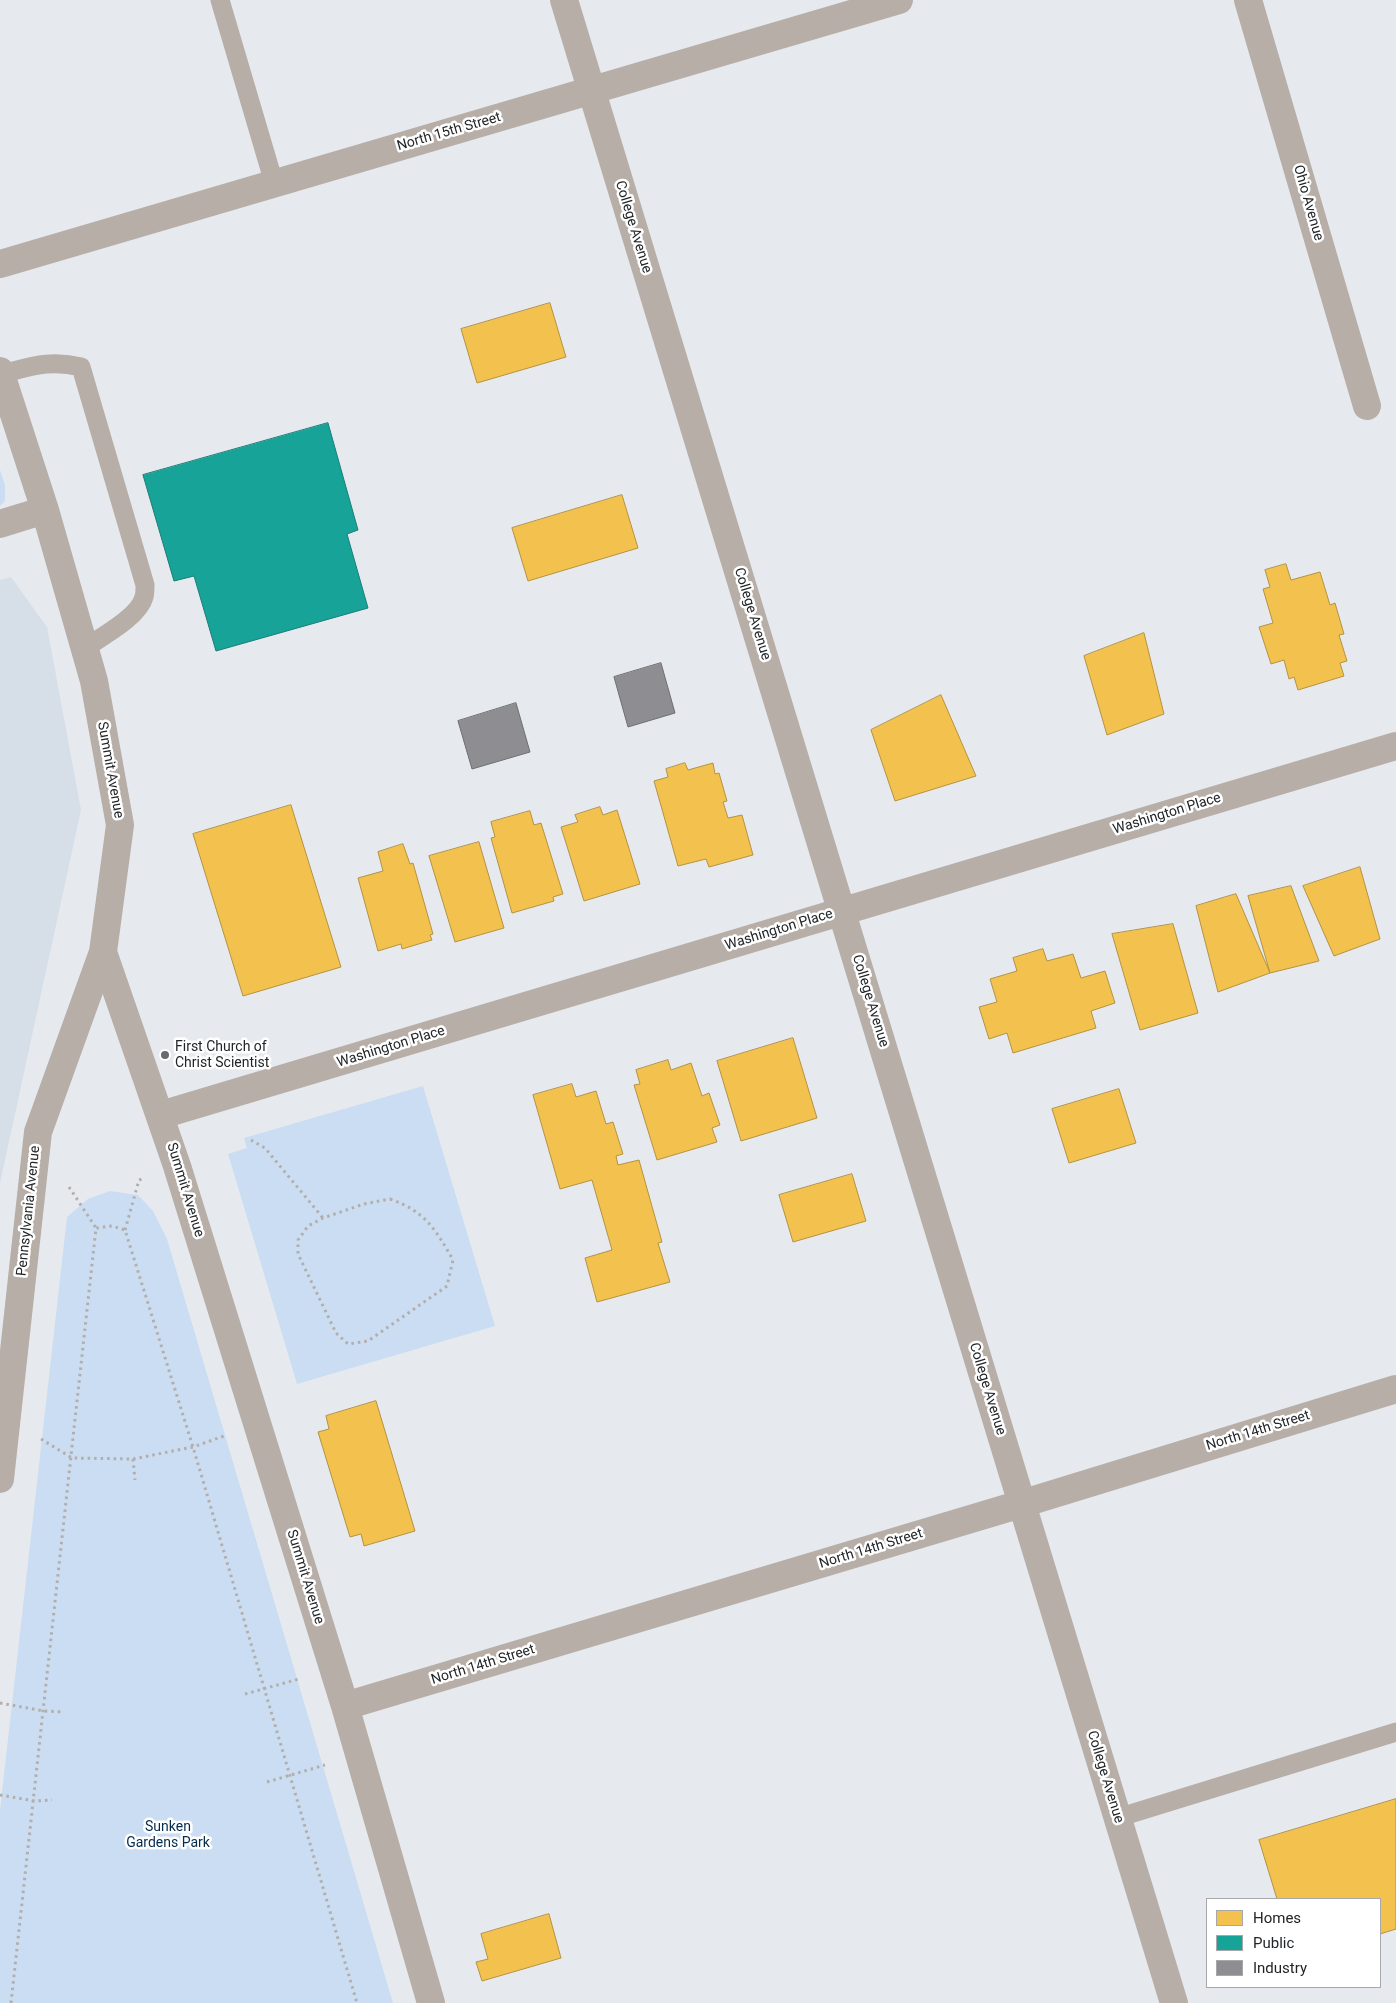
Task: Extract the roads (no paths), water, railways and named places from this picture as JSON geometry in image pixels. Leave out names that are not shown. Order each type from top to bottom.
[{"type":"street","name":"College Avenue","points":[[564,0],[1174,2003]]},
{"type":"street","name":"North 15th Street","points":[[0,264],[899,0]]},
{"type":"street","name":"Ohio Avenue","points":[[1248,0],[1367,406]]},
{"type":"street","name":"Summit Avenue","points":[[0,372],[45,510],[94,681],[120,825],[103,952],[177,1166],[345,1706],[431,2003]]},
{"type":"street","points":[[0,524],[45,510]]},
{"type":"street","name":"Washington Place","points":[[161,1116],[1396,746]]},
{"type":"street","name":"Pennsylvania Avenue","points":[[0,1479],[2,1436],[38,1132],[103,952]]},
{"type":"street","name":"North 14th Street","points":[[345,1706],[1021,1504],[1396,1389]]},
{"type":"lane","points":[[220,0],[274,183]]},
{"type":"lane","points":[[0,372],[47,363],[80,367],[145,585],[144,597],[138,609],[85,648]]},
{"type":"lane","points":[[1117,1818],[1396,1732]]},
{"type":"place","name":"First Church of Christ Scientist","points":[[165,1055]]},
{"type":"park label","name":"Sunken Gardens Park","points":[[168,1835]]}]
